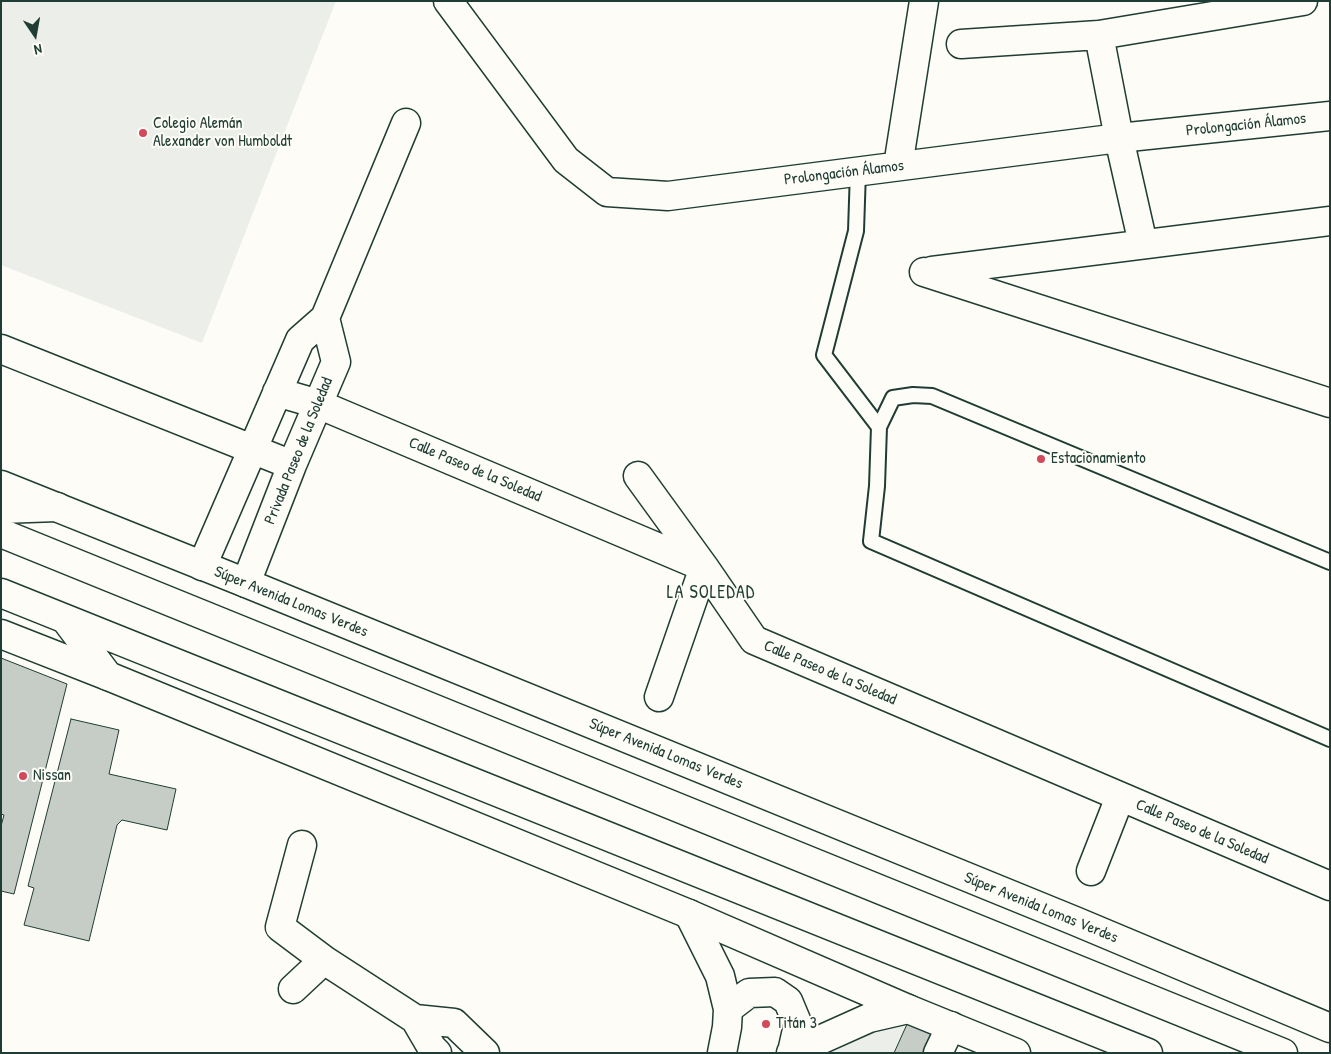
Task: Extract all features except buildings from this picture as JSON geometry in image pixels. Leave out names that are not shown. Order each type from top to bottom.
[{"type":"street","name":"Prolongación Álamos","points":[[448,1],[566,160],[607,192],[668,196],[1119,138],[1330,116]]},
{"type":"street","points":[[898,166],[924,1]]},
{"type":"street","points":[[961,44],[1099,35],[1271,4],[1303,1]]},
{"type":"street","points":[[1099,35],[1119,138],[1143,244]]},
{"type":"street","points":[[202,566],[300,340],[326,318],[406,124]]},
{"type":"street","points":[[1330,221],[924,272],[1330,403]]},
{"type":"street","name":"Privada Paseo de la Soledad","points":[[246,583],[292,464],[336,362],[326,318]]},
{"type":"street","points":[[1,349],[292,464]]},
{"type":"street","name":"Calle Paseo de la Soledad","points":[[277,392],[318,404],[704,567],[754,640],[1330,886]]},
{"type":"street","points":[[638,476],[704,567],[659,697]]},
{"type":"street","name":"Súper Avenida Lomas Verdes","points":[[1,485],[1075,921],[1330,1028]]},
{"type":"street","points":[[1,509],[57,507]]},
{"type":"street","points":[[1,532],[1283,1053]]},
{"type":"street","points":[[1,593],[1148,1053]]},
{"type":"street","points":[[65,619],[108,676]]},
{"type":"street","points":[[1,634],[689,914],[1011,1052]]},
{"type":"street","points":[[1092,871],[1120,797]]},
{"type":"street","points":[[302,845],[280,927],[324,960],[415,1019],[432,1048],[438,1053]]},
{"type":"street","points":[[689,914],[720,976],[728,1009],[722,1053]]},
{"type":"street","points":[[293,989],[324,960]]},
{"type":"street","points":[[728,1009],[749,993],[775,992],[788,1001],[798,1025],[791,1052]]},
{"type":"street","points":[[791,1052],[869,1018],[908,1009]]},
{"type":"street","points":[[415,1019],[454,1023],[485,1053]]},
{"type":"street","points":[[938,1053],[951,1026]]},
{"type":"lane","points":[[858,171],[856,231],[824,355],[879,427]]},
{"type":"lane","points":[[1330,562],[932,396],[913,395],[893,398],[879,427],[877,486],[871,541],[1330,739]]},
{"type":"shaded area","name":"Colegio Alemán Alexander von Humboldt","points":[[1,1],[336,1],[202,343],[1,265]]},
{"type":"shaded area","points":[[908,1010],[936,1053],[794,1053]]},
{"type":"place","name":"Colegio Alemán Alexander von Humboldt","points":[[143,133]]},
{"type":"place","name":"Estacionamiento","points":[[1041,459]]},
{"type":"place","name":"Nissan","points":[[23,776]]},
{"type":"place","name":"Titán 3","points":[[766,1024]]},
{"type":"district","name":"LA SOLEDAD","points":[[711,593]]}]
